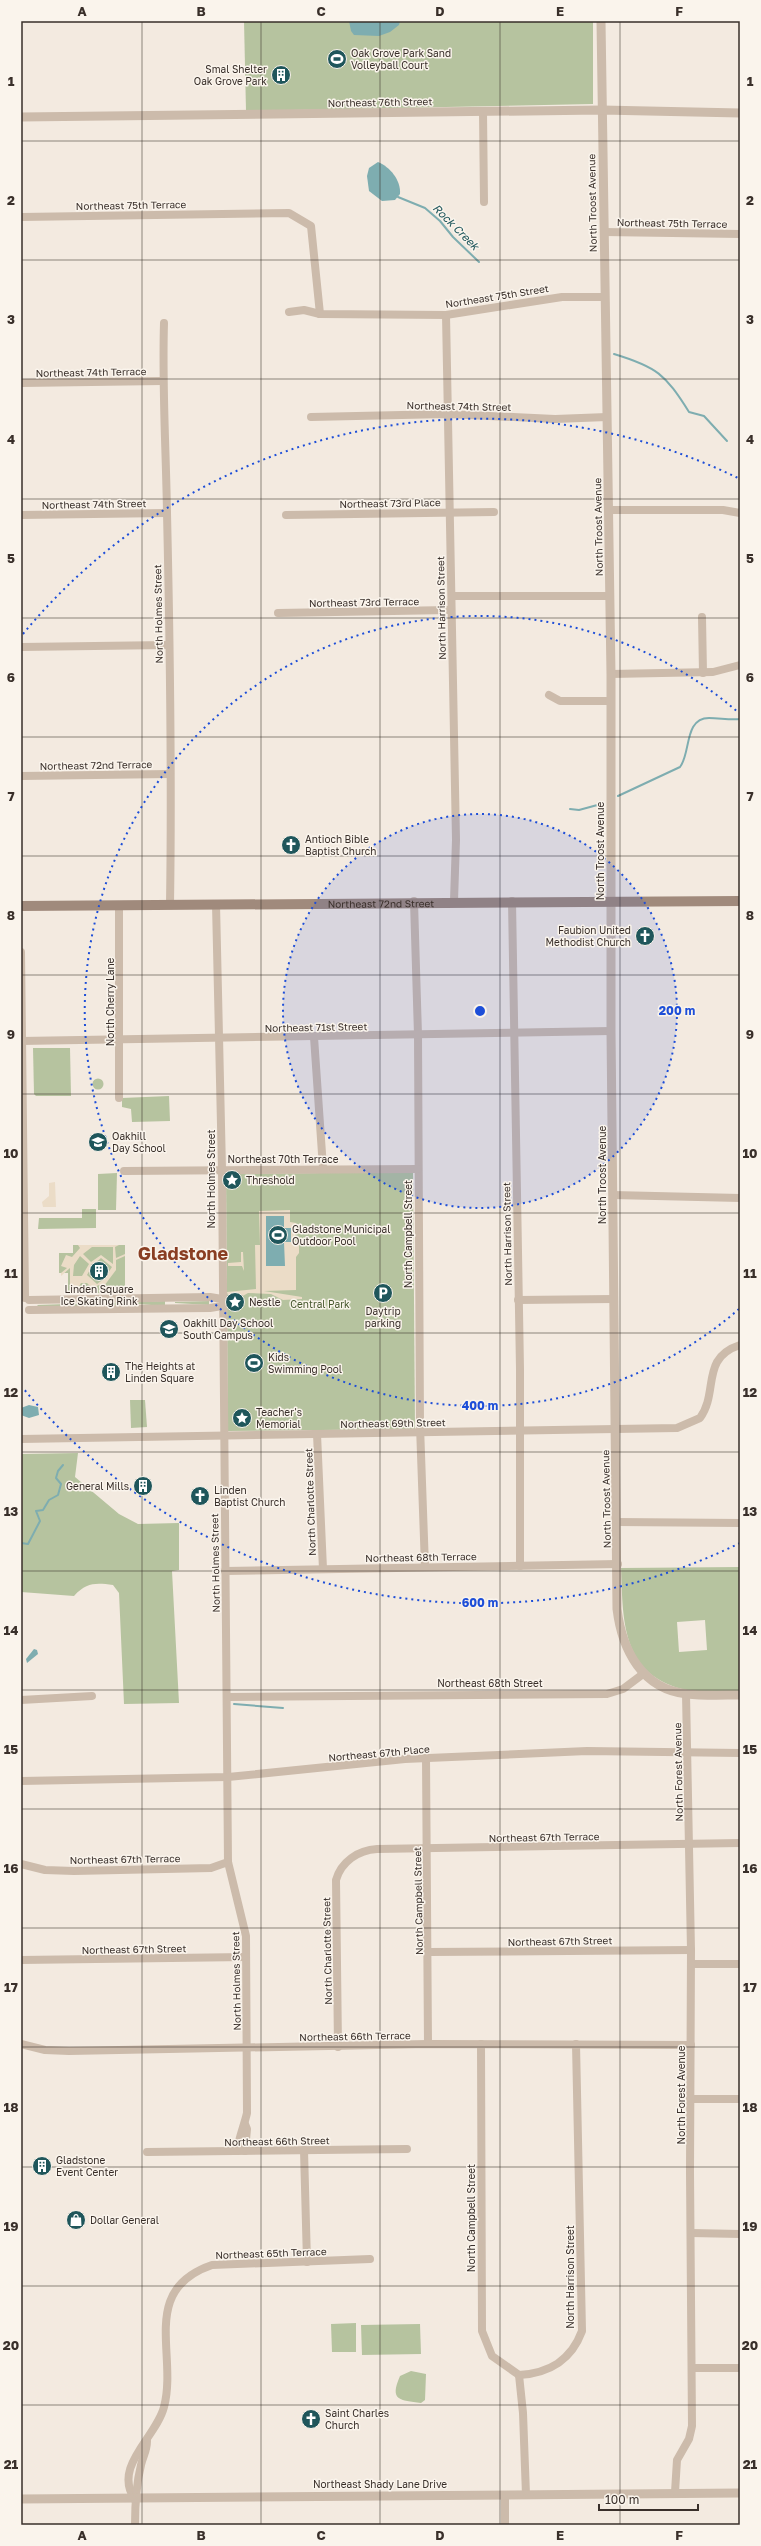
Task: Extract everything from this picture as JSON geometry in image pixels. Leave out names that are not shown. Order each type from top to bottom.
[{"type":"main road","name":"Northeast 72nd Street","points":[[21,906],[414,901],[740,901]]},
{"type":"street","name":"North Troost Avenue","points":[[601,21],[611,674],[611,1031],[613,1299],[618,1522],[617,1609],[620,1632],[633,1663],[643,1674]]},
{"type":"street","name":"Northeast 76th Street","points":[[21,117],[602,110],[740,113]]},
{"type":"street","points":[[483,112],[484,202]]},
{"type":"street","name":"Northeast 75th Terrace","points":[[21,217],[289,213],[311,226],[320,314]]},
{"type":"street","name":"Northeast 75th Terrace","points":[[604,232],[740,234]]},
{"type":"street","name":"Northeast 75th Street","points":[[320,314],[446,315],[562,297],[605,297]]},
{"type":"street","points":[[289,312],[304,310],[320,314]]},
{"type":"street","name":"North Harrison Street","points":[[446,315],[448,512],[452,596],[450,610],[456,840],[454,901]]},
{"type":"street","name":"North Holmes Street","points":[[164,323],[162,380],[167,513],[170,905]]},
{"type":"street","name":"Northeast 74th Terrace","points":[[21,383],[162,380]]},
{"type":"street","name":"Northeast 74th Street","points":[[311,417],[447,414],[555,419],[607,417]]},
{"type":"street","points":[[608,510],[723,510],[740,513]]},
{"type":"street","name":"Northeast 73rd Place","points":[[286,515],[494,512]]},
{"type":"street","name":"Northeast 74th Street","points":[[21,515],[167,513]]},
{"type":"street","points":[[452,596],[610,596]]},
{"type":"street","name":"Northeast 73rd Terrace","points":[[278,613],[450,610]]},
{"type":"street","points":[[702,617],[703,673]]},
{"type":"street","points":[[21,646],[168,645]]},
{"type":"street","points":[[611,674],[703,673],[740,665]]},
{"type":"street","points":[[549,695],[560,701],[611,701]]},
{"type":"street","name":"Northeast 72nd Terrace","points":[[21,776],[170,774]]},
{"type":"street","name":"North Campbell Street","points":[[414,901],[418,1035],[421,1433],[425,1567]]},
{"type":"street","name":"North Harrison Street","points":[[512,901],[515,1033],[520,1566]]},
{"type":"street","name":"North Holmes Street","points":[[216,904],[222,1169],[225,1571],[228,1697],[228,1862],[244,1920],[246,1957],[247,2101],[245,2124],[247,2129],[241,2151]]},
{"type":"street","name":"North Cherry Lane","points":[[119,905],[119,1098]]},
{"type":"street","points":[[21,952],[25,1299],[31,1304],[25,1311]]},
{"type":"street","name":"Northeast 71st Street","points":[[22,1041],[611,1031]]},
{"type":"street","points":[[314,1037],[323,1168]]},
{"type":"street","name":"Northeast 70th Terrace","points":[[124,1170],[323,1168],[418,1169]]},
{"type":"street","points":[[613,1195],[740,1198]]},
{"type":"street","points":[[25,1299],[210,1297],[222,1303]]},
{"type":"street","points":[[518,1300],[613,1299]]},
{"type":"street","points":[[25,1311],[210,1308],[222,1303]]},
{"type":"street","name":"Northeast 69th Street","points":[[21,1439],[677,1428],[700,1418],[705,1406],[712,1371],[718,1359],[728,1350],[740,1345]]},
{"type":"street","name":"North Charlotte Street","points":[[318,1434],[323,1569]]},
{"type":"street","points":[[618,1522],[740,1523]]},
{"type":"street","name":"Northeast 68th Terrace","points":[[225,1571],[618,1564]]},
{"type":"street","points":[[643,1674],[664,1688],[686,1694],[740,1695]]},
{"type":"street","name":"Northeast 68th Street","points":[[228,1697],[606,1694],[623,1689],[643,1674]]},
{"type":"street","name":"North Forest Avenue","points":[[675,2492],[677,2460],[688,2439],[692,2426],[690,2099],[691,1950],[686,1694]]},
{"type":"street","points":[[21,1700],[92,1696]]},
{"type":"street","name":"Northeast 67th Place","points":[[21,1781],[228,1777],[426,1758],[587,1751],[740,1753]]},
{"type":"street","name":"North Campbell Street","points":[[426,1758],[429,1952],[428,2044]]},
{"type":"street","name":"Northeast 67th Terrace","points":[[350,1859],[372,1849],[740,1843]]},
{"type":"street","name":"North Charlotte Street","points":[[338,2047],[336,1880],[343,1865],[350,1859]]},
{"type":"street","name":"Northeast 67th Terrace","points":[[21,1864],[45,1870],[74,1871],[211,1868],[228,1862]]},
{"type":"street","name":"Northeast 67th Street","points":[[429,1952],[691,1950]]},
{"type":"street","name":"Northeast 67th Street","points":[[21,1960],[246,1957]]},
{"type":"street","points":[[691,1964],[740,1964]]},
{"type":"street","name":"Northeast 66th Terrace","points":[[21,2044],[45,2050],[69,2051],[338,2047],[428,2044],[691,2044]]},
{"type":"street","name":"North Campbell Street","points":[[481,2044],[482,2331],[492,2356],[519,2375]]},
{"type":"street","name":"North Harrison Street","points":[[519,2375],[538,2373],[556,2366],[574,2349],[582,2331],[576,2044]]},
{"type":"street","points":[[690,2099],[740,2099]]},
{"type":"street","name":"Northeast 66th Street","points":[[147,2152],[407,2149]]},
{"type":"street","points":[[304,2150],[306,2262]]},
{"type":"street","points":[[691,2234],[740,2234]]},
{"type":"street","name":"Northeast 65th Terrace","points":[[135,2525],[135,2500],[128,2480],[130,2467],[138,2451],[160,2422],[167,2398],[165,2347],[168,2310],[170,2297],[179,2286],[193,2274],[212,2265],[370,2259]]},
{"type":"street","points":[[692,2368],[740,2368]]},
{"type":"street","points":[[519,2375],[523,2413],[526,2495]]},
{"type":"street","name":"Northeast Shady Lane Drive","points":[[21,2500],[135,2500],[675,2492],[740,2493]]},
{"type":"street","points":[[505,2495],[505,2525]]},
{"type":"green space","points":[[244,21],[593,21],[593,104],[246,111]]},
{"type":"green space","points":[[33,1048],[70,1048],[71,1096],[36,1096],[34,1094]]},
{"type":"green space","points":[[96,1079],[100,1079],[102,1080],[102,1088],[96,1089],[93,1086],[93,1082]]},
{"type":"green space","points":[[169,1096],[170,1121],[132,1122],[131,1109],[122,1107],[122,1098]]},
{"type":"green space","name":"Central Park","points":[[413,1172],[415,1429],[228,1431],[226,1174]]},
{"type":"green space","points":[[117,1173],[116,1210],[98,1210],[98,1174]]},
{"type":"green space","points":[[82,1209],[96,1209],[96,1228],[38,1229],[39,1218],[82,1218]]},
{"type":"green space","points":[[73,1245],[125,1245],[125,1293],[68,1293],[68,1273],[59,1273],[59,1253],[73,1253]]},
{"type":"green space","points":[[165,1301],[165,1306],[138,1304],[139,1302]]},
{"type":"green space","points":[[209,1301],[209,1305],[175,1303],[175,1302]]},
{"type":"green space","points":[[125,1302],[125,1306],[37,1305]]},
{"type":"green space","points":[[130,1400],[145,1400],[147,1427],[131,1428]]},
{"type":"green space","points":[[78,1453],[75,1477],[119,1514],[138,1524],[179,1523],[179,1570],[172,1571],[179,1703],[124,1704],[119,1593],[113,1585],[92,1584],[83,1588],[74,1596],[21,1592],[21,1454]]},
{"type":"green space","points":[[740,1567],[740,1691],[689,1691],[662,1681],[647,1671],[636,1657],[629,1642],[623,1606],[621,1568]],"holes":[[[705,1620],[707,1650],[679,1652],[677,1622]]]},
{"type":"green space","points":[[356,2323],[356,2352],[332,2352],[331,2324]]},
{"type":"green space","points":[[420,2324],[421,2354],[362,2355],[361,2325]]},
{"type":"green space","points":[[411,2371],[426,2374],[425,2400],[421,2403],[402,2400],[396,2395],[397,2384],[400,2376]]},
{"type":"shaded area","points":[[55,1182],[56,1207],[43,1207],[42,1202],[49,1196],[49,1183]]},
{"type":"shaded area","points":[[290,1210],[290,1222],[296,1223],[295,1241],[299,1244],[299,1253],[296,1257],[296,1290],[264,1291],[302,1297],[302,1299],[283,1300],[271,1294],[248,1293],[241,1297],[228,1296],[227,1292],[256,1289],[255,1245],[260,1245],[259,1211]],"holes":[[[266,1216],[284,1216],[284,1228],[266,1217]]]},
{"type":"shaded area","points":[[78,1245],[119,1245],[115,1247],[116,1258],[125,1254],[125,1256],[116,1260],[116,1270],[104,1286],[99,1285],[92,1288],[87,1283],[81,1283],[75,1294],[70,1294],[70,1268],[61,1276],[61,1273],[67,1268],[61,1266],[66,1255],[72,1257],[80,1248]],"holes":[[[92,1247],[113,1247],[113,1264],[101,1255],[91,1262],[83,1254]],[[80,1256],[89,1264],[82,1276],[73,1276],[74,1265]],[[101,1258],[112,1267],[104,1279],[97,1284],[87,1275],[92,1266]]]},
{"type":"shaded area","points":[[241,1252],[243,1252],[244,1271],[242,1266],[228,1266],[228,1263],[241,1262]]},
{"type":"water","points":[[349,21],[400,21],[399,25],[390,32],[379,36],[354,35],[351,31]]},
{"type":"water","points":[[378,162],[387,167],[397,179],[400,194],[395,200],[382,201],[369,191],[367,176],[369,168]]},
{"type":"water","name":"Gladstone Municipal Outdoor Pool","points":[[266,1216],[284,1216],[284,1228],[291,1228],[291,1242],[284,1242],[285,1266],[266,1266]]},
{"type":"water","points":[[29,1405],[38,1407],[39,1415],[29,1418],[21,1415],[21,1408]]},
{"type":"water","points":[[34,1649],[37,1650],[38,1654],[27,1663],[26,1659]]},
{"type":"waterway","name":"Rock Creek","points":[[398,197],[425,208],[440,221],[453,237],[479,262]]},
{"type":"waterway","name":"Rock Creek","points":[[614,354],[640,363],[659,374],[666,380],[689,412],[704,416],[727,441]]},
{"type":"waterway","points":[[618,796],[680,767],[686,753],[692,730],[695,724],[701,720],[709,718],[740,719]]},
{"type":"waterway","points":[[570,809],[579,810],[601,804]]},
{"type":"waterway","points":[[21,1543],[28,1544],[40,1521],[36,1511],[43,1510],[49,1500],[58,1495],[61,1484],[56,1478],[58,1471],[63,1465]]},
{"type":"waterway","points":[[234,1704],[283,1708]]},
{"type":"place","name":"Oak Grove Park Sand Volleyball Court","points":[[337,59]]},
{"type":"place","name":"Smal Shelter Oak Grove Park","points":[[281,75]]},
{"type":"place","name":"Antioch Bible Baptist Church","points":[[291,845]]},
{"type":"place","name":"Faubion United Methodist Church","points":[[645,936]]},
{"type":"place","name":"Oakhill Day School","points":[[98,1142]]},
{"type":"place","name":"Threshold","points":[[232,1180]]},
{"type":"place","name":"Gladstone Municipal Outdoor Pool","points":[[278,1235]]},
{"type":"place","name":"Linden Square Ice Skating Rink","points":[[99,1271]]},
{"type":"place","name":"Daytrip parking","points":[[383,1293]]},
{"type":"place","name":"Nestle","points":[[235,1302]]},
{"type":"place","name":"Oakhill Day School South Campus","points":[[169,1329]]},
{"type":"place","name":"Kids Swimming Pool","points":[[254,1363]]},
{"type":"place","name":"The Heights at Linden Square","points":[[111,1372]]},
{"type":"place","name":"Teacher's Memorial","points":[[242,1418]]},
{"type":"place","name":"General Mills","points":[[143,1486]]},
{"type":"place","name":"Linden Baptist Church","points":[[200,1496]]},
{"type":"place","name":"Gladstone Event Center","points":[[42,2166]]},
{"type":"place","name":"Dollar General","points":[[76,2220]]},
{"type":"place","name":"Saint Charles Church","points":[[311,2419]]},
{"type":"district","name":"Gladstone","points":[[183,1254]]}]
